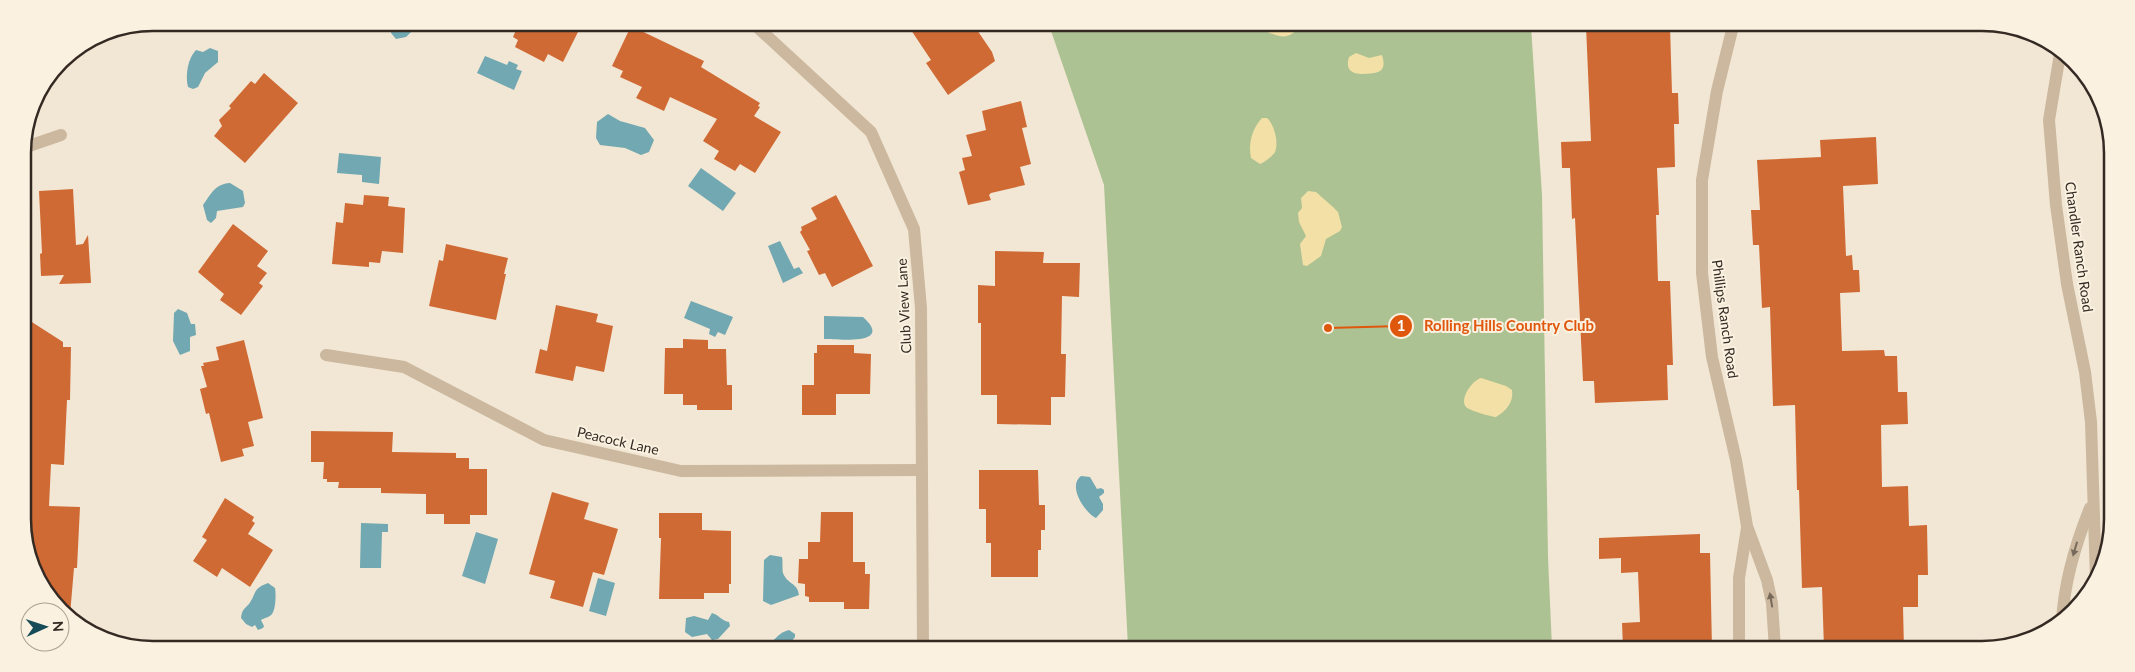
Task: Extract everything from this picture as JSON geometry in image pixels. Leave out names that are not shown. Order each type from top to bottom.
[{"type":"street","name":"Phillips Ranch Road","points":[[1732,31],[1717,91],[1702,180],[1702,273],[1712,357],[1736,460],[1747,526],[1767,580],[1772,603],[1774,640]]},
{"type":"street","name":"Club View Lane","points":[[762,32],[871,132],[914,229],[921,308],[923,641]]},
{"type":"street","name":"Chandler Ranch Road","points":[[2059,59],[2049,120],[2056,205],[2067,284],[2085,372],[2093,462],[2092,503],[2095,562]]},
{"type":"street","points":[[32,145],[61,135]]},
{"type":"street","name":"Peacock Lane","points":[[326,355],[404,367],[544,440],[682,471],[922,470]]},
{"type":"street","name":"Chandler Ranch Road","points":[[2063,609],[2067,576],[2079,535],[2092,503]]},
{"type":"street","name":"Phillips Ranch Road","points":[[1739,640],[1739,578],[1747,526]]},
{"type":"green space","points":[[1531,31],[1542,195],[1548,557],[1552,640],[1128,640],[1104,185],[1051,32]]},
{"type":"sand","points":[[1267,31],[1295,31],[1284,36]]},
{"type":"sand","points":[[1356,53],[1369,58],[1382,55],[1382,69],[1372,73],[1359,74],[1353,72],[1349,68],[1348,61],[1349,57]]},
{"type":"sand","points":[[1262,118],[1267,118],[1272,124],[1276,148],[1274,154],[1260,164],[1251,158],[1250,147],[1253,132]]},
{"type":"sand","points":[[1308,191],[1316,192],[1338,212],[1342,227],[1340,231],[1326,239],[1321,256],[1307,266],[1303,265],[1300,244],[1306,236],[1299,222],[1298,213],[1302,208],[1301,198]]},
{"type":"sand","points":[[1481,378],[1506,386],[1512,390],[1512,398],[1508,406],[1496,417],[1471,410],[1464,403],[1468,390],[1474,382]]},
{"type":"water","points":[[411,32],[406,37],[396,39],[391,33]]},
{"type":"water","points":[[210,48],[218,51],[218,62],[205,73],[198,87],[193,89],[188,87],[188,67],[193,53],[196,50],[203,52]]},
{"type":"water","points":[[485,56],[507,65],[509,61],[518,65],[516,69],[522,71],[514,90],[477,73]]},
{"type":"water","points":[[608,114],[620,121],[645,128],[654,140],[649,152],[641,155],[625,148],[600,145],[596,138],[597,122]]},
{"type":"water","points":[[339,153],[381,157],[379,184],[362,182],[362,175],[337,173]]},
{"type":"water","points":[[701,168],[736,193],[723,211],[688,186]]},
{"type":"water","points":[[230,183],[243,191],[245,203],[243,207],[217,211],[216,218],[211,223],[207,220],[203,205],[217,188]]},
{"type":"water","points":[[780,241],[794,269],[799,267],[803,273],[783,283],[768,246]]},
{"type":"water","points":[[691,301],[733,317],[725,335],[718,332],[715,337],[709,334],[710,329],[684,318]]},
{"type":"water","points":[[178,309],[187,313],[191,324],[195,324],[196,335],[190,337],[190,351],[180,355],[173,341],[174,313]]},
{"type":"water","points":[[824,316],[863,317],[871,326],[872,333],[868,337],[860,339],[824,339]]},
{"type":"water","points":[[1081,476],[1090,477],[1097,489],[1101,488],[1104,490],[1104,493],[1099,497],[1103,504],[1103,510],[1096,518],[1087,511],[1079,499],[1076,486],[1077,480]]},
{"type":"water","points":[[361,523],[388,524],[388,532],[382,532],[381,568],[360,568]]},
{"type":"water","points":[[476,532],[498,539],[485,584],[462,576]]},
{"type":"water","points":[[770,555],[782,557],[783,573],[797,588],[799,595],[771,605],[763,601],[764,560]]},
{"type":"water","points":[[598,578],[615,583],[606,616],[589,611]]},
{"type":"water","points":[[268,583],[275,588],[274,609],[271,615],[261,620],[264,626],[258,630],[255,625],[252,627],[246,624],[241,615],[257,589]]},
{"type":"water","points":[[712,613],[729,622],[730,626],[718,639],[712,640],[707,634],[692,637],[685,632],[686,618],[694,616],[708,620]]},
{"type":"water","points":[[789,630],[795,634],[795,637],[792,641],[773,641],[783,632]]},
{"type":"building","points":[[1586,31],[1670,31],[1672,93],[1678,93],[1679,124],[1674,124],[1675,167],[1657,168],[1659,215],[1656,215],[1658,281],[1670,281],[1673,365],[1667,365],[1668,400],[1595,403],[1594,381],[1583,381],[1575,218],[1572,219],[1570,168],[1562,168],[1561,142],[1591,141]]},
{"type":"building","points":[[515,32],[578,32],[563,62],[548,54],[544,62],[515,47],[518,40],[513,37]]},
{"type":"building","points":[[628,32],[643,32],[704,61],[701,67],[760,103],[758,106],[760,107],[754,116],[781,132],[755,173],[740,164],[735,171],[714,159],[719,151],[703,141],[717,119],[670,97],[664,111],[636,98],[642,87],[620,77],[623,71],[612,66]]},
{"type":"building","points":[[912,32],[978,32],[992,52],[995,61],[948,95],[926,63],[931,60]]},
{"type":"building","points":[[264,73],[298,103],[245,163],[214,136],[222,126],[219,120],[231,108],[229,106],[251,81],[255,84]]},
{"type":"building","points":[[1021,101],[1027,127],[1022,128],[1031,164],[1020,167],[1025,185],[991,193],[989,195],[991,200],[968,205],[959,172],[965,170],[962,158],[972,156],[966,135],[986,130],[982,111]]},
{"type":"building","points":[[1876,137],[1878,184],[1843,186],[1846,256],[1852,255],[1853,270],[1859,270],[1860,292],[1840,293],[1842,351],[1884,350],[1885,356],[1897,356],[1898,392],[1907,392],[1908,424],[1881,425],[1882,487],[1908,486],[1909,526],[1927,525],[1928,575],[1918,575],[1918,607],[1903,607],[1904,640],[1824,640],[1822,587],[1802,588],[1795,405],[1773,406],[1770,307],[1762,308],[1759,245],[1753,245],[1751,210],[1760,210],[1757,160],[1821,157],[1820,140]]},
{"type":"building","points":[[73,189],[76,245],[83,244],[88,235],[91,283],[59,284],[64,275],[41,276],[40,254],[42,253],[39,191]]},
{"type":"building","points":[[364,195],[389,197],[388,206],[405,208],[403,253],[382,251],[380,263],[369,262],[369,267],[332,264],[336,222],[343,223],[345,203],[363,205]]},
{"type":"building","points":[[836,195],[873,266],[832,287],[825,273],[819,275],[807,251],[810,250],[800,232],[802,230],[801,227],[817,219],[811,208]]},
{"type":"building","points":[[233,224],[268,251],[257,266],[267,273],[259,283],[263,286],[241,315],[220,300],[224,294],[198,272]]},
{"type":"building","points":[[446,244],[508,258],[496,320],[429,306],[439,260],[443,261]]},
{"type":"building","points":[[995,251],[1044,252],[1043,263],[1080,263],[1079,297],[1062,296],[1061,354],[1066,354],[1065,397],[1051,397],[1051,425],[997,424],[997,395],[981,395],[981,323],[978,323],[978,285],[995,286]]},
{"type":"building","points":[[556,305],[598,314],[596,322],[613,326],[604,372],[576,366],[573,381],[535,373],[540,349],[547,351]]},
{"type":"building","points":[[32,322],[63,342],[63,347],[71,347],[70,400],[67,400],[64,465],[51,464],[49,506],[80,507],[77,568],[74,568],[71,608],[70,602],[64,602],[52,587],[44,573],[34,543],[31,519]]},
{"type":"building","points":[[683,339],[708,340],[708,349],[726,349],[727,385],[732,385],[732,410],[697,410],[697,405],[683,405],[683,394],[664,394],[665,348],[683,348]]},
{"type":"building","points":[[244,340],[263,418],[248,422],[254,446],[242,449],[244,456],[221,462],[209,413],[206,414],[200,389],[207,387],[201,366],[204,366],[203,363],[219,360],[216,347]]},
{"type":"building","points":[[817,345],[854,345],[854,353],[871,354],[870,394],[836,394],[836,415],[802,415],[802,385],[814,385],[814,353],[817,353]]},
{"type":"building","points":[[311,431],[393,432],[392,452],[456,453],[456,458],[469,458],[469,469],[487,469],[487,515],[470,515],[470,524],[444,524],[444,514],[426,514],[426,494],[381,493],[381,488],[338,488],[339,482],[327,482],[327,479],[323,479],[324,462],[311,462]]},
{"type":"building","points":[[979,470],[1038,470],[1039,505],[1045,505],[1045,530],[1041,530],[1041,550],[1038,550],[1038,577],[991,577],[991,543],[986,543],[986,509],[979,509]]},
{"type":"building","points":[[552,492],[589,503],[584,519],[618,529],[604,575],[593,572],[583,607],[550,598],[555,581],[529,574]]},
{"type":"building","points":[[225,498],[254,517],[252,521],[255,523],[248,534],[273,550],[250,587],[222,568],[217,577],[193,561],[207,540],[202,537]]},
{"type":"building","points":[[821,512],[853,512],[853,562],[865,562],[865,574],[870,574],[869,609],[844,609],[844,602],[809,602],[809,597],[805,596],[805,584],[798,583],[799,559],[808,559],[808,542],[820,542]]},
{"type":"building","points":[[659,513],[702,513],[702,530],[731,531],[731,584],[729,584],[729,593],[704,593],[704,599],[659,599],[661,538],[659,538]]},
{"type":"building","points":[[1700,534],[1700,553],[1710,553],[1712,640],[1623,640],[1622,623],[1640,622],[1638,572],[1621,573],[1621,558],[1599,559],[1599,538]]},
{"type":"place","name":"Rolling Hills Country Club","points":[[1328,328]]}]
